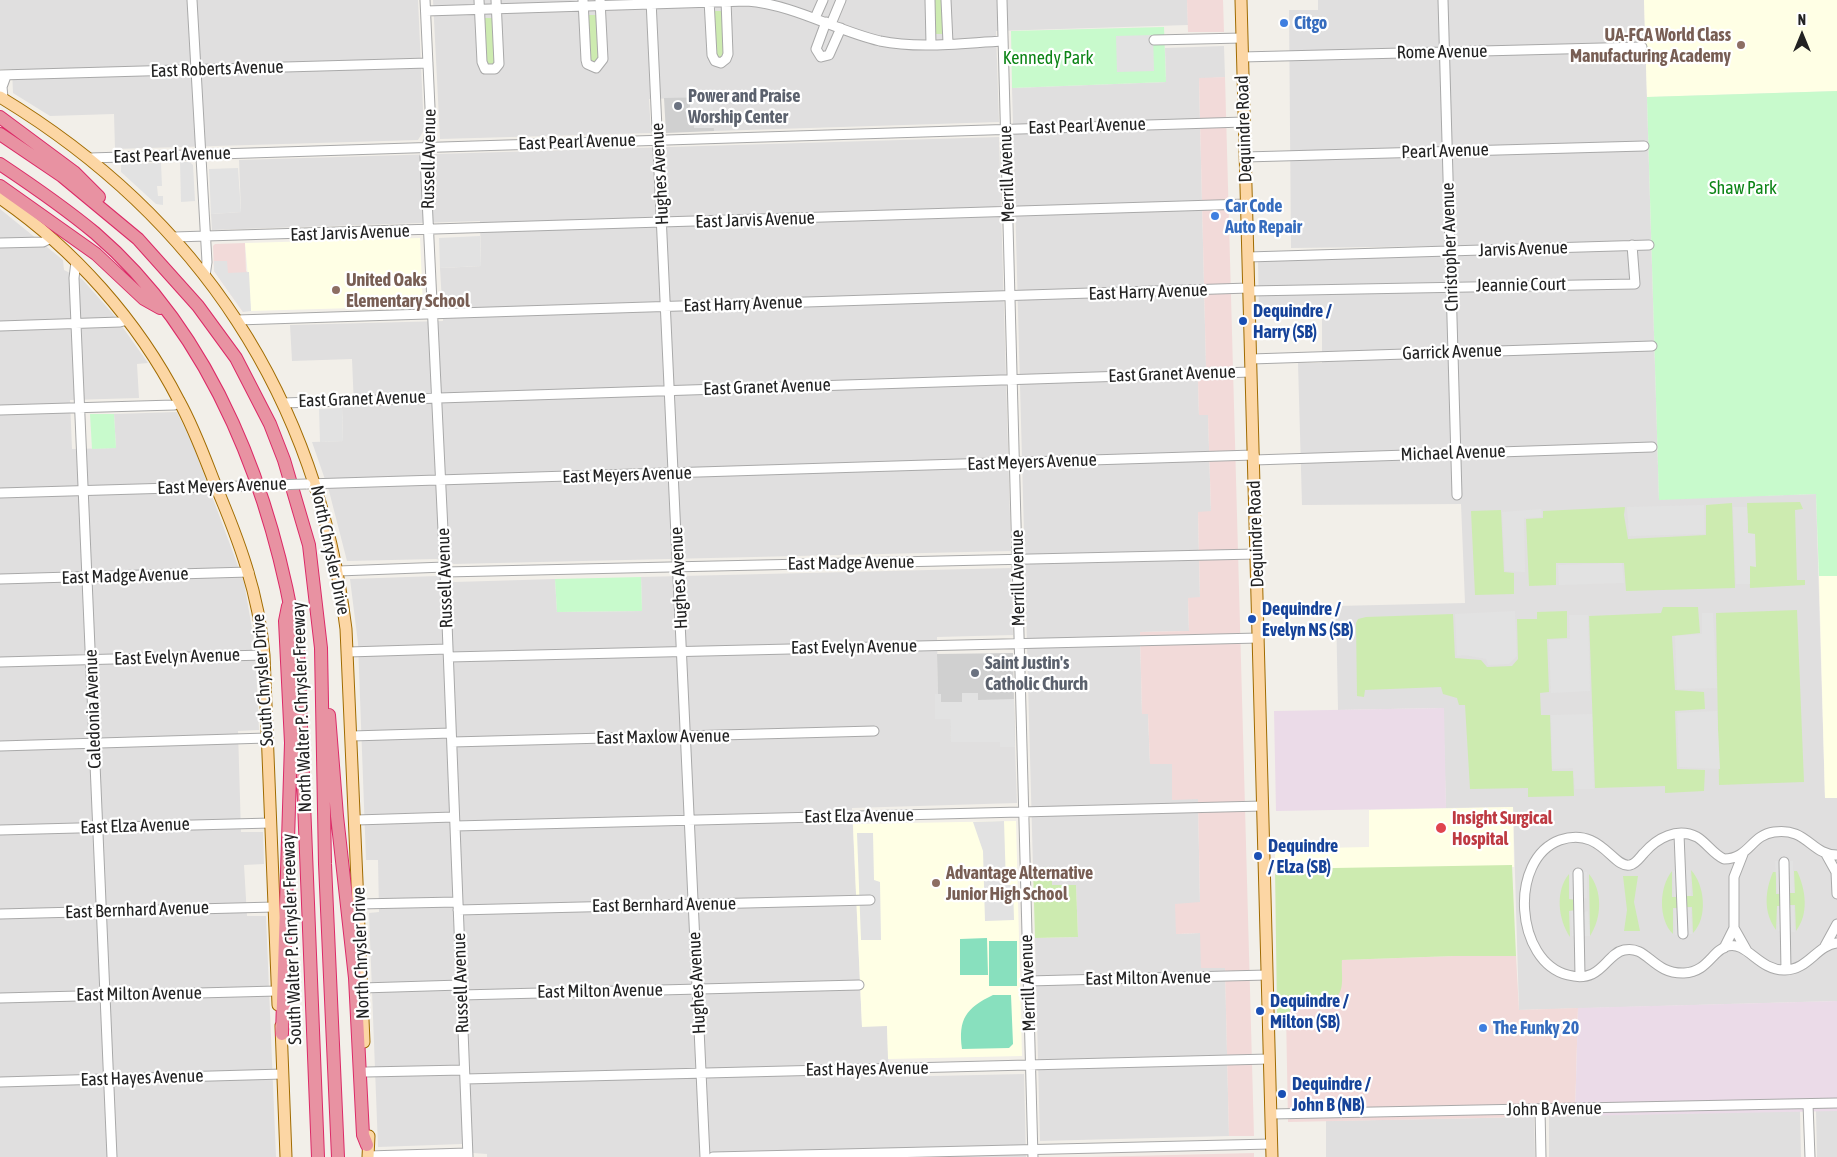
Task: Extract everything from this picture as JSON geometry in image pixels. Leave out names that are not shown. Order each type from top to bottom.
[{"type":"highway","points":[[0,117],[15,126],[74,172],[138,239]]},
{"type":"highway","name":"North Walter P. Chrysler Freeway","points":[[0,134],[62,176],[138,239],[198,306],[231,351],[270,424],[295,492],[309,545],[321,648],[326,887],[338,1157]]},
{"type":"highway","name":"South Walter P. Chrysler Freeway","points":[[0,164],[95,233],[131,268],[166,310],[215,386],[241,439],[269,517],[288,588],[299,659],[318,1157]]},
{"type":"highway","points":[[0,186],[96,254],[144,299],[166,310]]},
{"type":"highway","points":[[282,1034],[290,743],[285,621],[288,588]]},
{"type":"highway","points":[[321,648],[355,978],[363,1134],[368,1153]]},
{"type":"main road","name":"Dequindre Road","points":[[1241,0],[1272,1157]]},
{"type":"main road","name":"North Chrysler Drive","points":[[1,97],[51,129],[116,179],[174,237],[237,320],[283,403],[338,570],[348,652],[368,1153]]},
{"type":"main road","name":"South Chrysler Drive","points":[[0,198],[51,238],[76,262],[128,320],[158,364],[180,402],[249,572],[257,601],[264,654],[277,990],[282,1034],[286,1157]]},
{"type":"street","points":[[192,0],[207,262],[205,276]]},
{"type":"street","name":"Russell Avenue","points":[[425,0],[431,129],[426,147],[429,230],[445,570],[468,1155]]},
{"type":"street","points":[[815,18],[823,0]]},
{"type":"street","points":[[841,0],[816,49],[821,57],[826,57],[831,52],[841,28]]},
{"type":"street","points":[[930,0],[931,44]]},
{"type":"street","points":[[946,0],[948,43]]},
{"type":"street","name":"Merrill Avenue","points":[[1002,0],[1033,1153]]},
{"type":"street","name":"Christopher Avenue","points":[[1443,0],[1449,251],[1458,495]]},
{"type":"street","points":[[709,1],[712,55],[715,62],[721,63],[728,54],[726,1]]},
{"type":"street","name":"Hughes Avenue","points":[[651,2],[705,1157]]},
{"type":"street","points":[[426,11],[496,4],[757,2],[780,6],[890,43],[931,44],[1003,41]]},
{"type":"street","points":[[584,3],[586,60],[587,64],[596,68],[603,60],[600,3]]},
{"type":"street","points":[[479,5],[482,62],[485,69],[492,70],[497,68],[499,61],[496,4]]},
{"type":"street","points":[[1154,40],[1242,38]]},
{"type":"street","name":"Rome Avenue","points":[[1242,57],[1642,46]]},
{"type":"street","name":"East Roberts Avenue","points":[[1,97],[3,75],[428,63]]},
{"type":"street","name":"East Pearl Avenue","points":[[90,158],[1244,122]]},
{"type":"street","name":"Pearl Avenue","points":[[1245,157],[1644,146]]},
{"type":"street","name":"East Jarvis Avenue","points":[[174,237],[1247,204]]},
{"type":"street","points":[[0,243],[43,242],[51,238]]},
{"type":"street","name":"Jarvis Avenue","points":[[1248,257],[1649,245]]},
{"type":"street","name":"Jeannie Court","points":[[1249,290],[1635,284],[1632,246]]},
{"type":"street","name":"Caledonia Avenue","points":[[76,262],[74,278],[112,1157]]},
{"type":"street","name":"East Harry Avenue","points":[[237,320],[1249,290]]},
{"type":"street","points":[[0,326],[76,324],[128,320]]},
{"type":"street","name":"Garrick Avenue","points":[[1251,359],[1652,346]]},
{"type":"street","name":"East Granet Avenue","points":[[283,403],[1251,372]]},
{"type":"street","points":[[0,410],[180,402]]},
{"type":"street","name":"Michael Avenue","points":[[1254,457],[1456,453],[1652,446]]},
{"type":"street","name":"East Meyers Avenue","points":[[0,493],[1015,462],[1254,457]]},
{"type":"street","name":"East Madge Avenue","points":[[338,570],[678,567],[1256,554]]},
{"type":"street","name":"East Madge Avenue","points":[[0,579],[249,572]]},
{"type":"street","name":"East Evelyn Avenue","points":[[348,652],[682,652],[1259,638]]},
{"type":"street","name":"East Evelyn Avenue","points":[[0,662],[264,654]]},
{"type":"street","name":"East Maxlow Avenue","points":[[352,736],[686,736],[874,731]]},
{"type":"street","points":[[0,746],[268,738]]},
{"type":"street","name":"East Elza Avenue","points":[[356,820],[455,822],[690,820],[1263,806]]},
{"type":"street","name":"East Elza Avenue","points":[[0,830],[271,822]]},
{"type":"street","points":[[1724,859],[1732,859],[1742,854],[1763,835],[1773,832],[1796,833],[1806,838],[1826,854],[1837,872],[1837,894]]},
{"type":"street","points":[[1680,834],[1683,934]]},
{"type":"street","points":[[1734,877],[1724,859],[1696,837],[1680,834],[1662,837],[1631,865],[1619,862],[1602,845],[1590,839],[1579,837],[1558,841],[1538,858],[1527,883],[1524,911],[1530,936],[1543,959],[1550,966],[1566,975],[1580,976],[1602,968],[1618,953],[1626,950],[1641,951],[1657,966],[1673,973],[1696,970],[1721,951],[1739,946],[1766,967],[1786,970],[1806,964],[1825,947],[1837,924]]},
{"type":"street","points":[[1721,951],[1734,928],[1734,877],[1742,854]]},
{"type":"street","points":[[1826,854],[1837,856]]},
{"type":"street","points":[[1784,862],[1786,970]]},
{"type":"street","points":[[1578,873],[1580,976]]},
{"type":"street","name":"East Bernhard Avenue","points":[[358,904],[458,906],[870,900]]},
{"type":"street","name":"East Bernhard Avenue","points":[[0,914],[274,906]]},
{"type":"street","points":[[1734,928],[1747,951]]},
{"type":"street","points":[[1825,947],[1837,943]]},
{"type":"street","name":"East Milton Avenue","points":[[1028,981],[1267,975]]},
{"type":"street","name":"East Milton Avenue","points":[[362,988],[461,990],[697,989],[859,985]]},
{"type":"street","name":"East Milton Avenue","points":[[0,998],[277,990]]},
{"type":"street","name":"East Hayes Avenue","points":[[366,1072],[464,1074],[701,1073],[1269,1060]]},
{"type":"street","name":"East Hayes Avenue","points":[[0,1082],[283,1074]]},
{"type":"street","name":"John B Avenue","points":[[1271,1114],[1837,1103]]},
{"type":"street","points":[[1808,1104],[1810,1157]]},
{"type":"street","points":[[1540,1109],[1541,1157]]},
{"type":"street","points":[[713,1157],[1033,1153],[1271,1144]]},
{"type":"street","points":[[368,1153],[468,1155]]},
{"type":"shaded area","points":[[0,0],[418,0],[424,130],[418,140],[115,149],[114,114],[50,116],[13,93],[12,69],[0,69]]},
{"type":"shaded area","points":[[433,0],[1187,0],[1188,25],[996,31],[999,122],[714,131],[713,97],[649,99],[651,133],[440,139]]},
{"type":"shaded area","points":[[1187,0],[1223,0],[1224,32],[1188,32]]},
{"type":"shaded area","points":[[1318,0],[1644,0],[1659,499],[1816,494],[1825,798],[1837,798],[1837,1001],[1519,1010],[1513,807],[1446,808],[1443,708],[1338,710],[1336,606],[1465,603],[1461,504],[1302,505],[1298,363],[1322,363],[1322,305],[1297,305],[1297,312],[1259,313],[1258,261],[1627,244],[1291,248],[1289,10],[1318,10]]},
{"type":"shaded area","name":"UA-FCA World Class Manufacturing Academy","points":[[1644,0],[1837,0],[1837,91],[1647,97]]},
{"type":"shaded area","points":[[1153,35],[1154,71],[1117,72],[1116,36]]},
{"type":"shaded area","points":[[1224,46],[1225,77],[1199,79],[1206,366],[1198,381],[1199,415],[1208,414],[1211,512],[1198,512],[1200,598],[1188,598],[1189,631],[1140,632],[1142,714],[1148,714],[1150,763],[1172,764],[1198,799],[1200,902],[1176,934],[1200,933],[1225,967],[1229,1136],[1040,1141],[1035,938],[1078,937],[1076,885],[1052,885],[1051,867],[1033,868],[1012,88],[1166,82],[1165,48]]},
{"type":"shaded area","points":[[1225,77],[1254,1136],[1229,1136],[1225,968],[1201,968],[1200,933],[1176,934],[1175,904],[1200,902],[1198,799],[1172,800],[1172,764],[1150,764],[1148,714],[1142,714],[1140,632],[1189,631],[1188,598],[1200,597],[1198,512],[1211,511],[1208,415],[1199,415],[1198,381],[1206,366],[1199,78]]},
{"type":"shaded area","points":[[713,97],[714,131],[666,133],[664,98]]},
{"type":"shaded area","points":[[713,97],[714,128],[694,128],[693,112],[690,111],[690,98]]},
{"type":"shaded area","points":[[999,137],[1011,551],[454,564],[436,559],[347,561],[329,491],[312,442],[343,441],[342,407],[354,407],[352,359],[292,361],[290,325],[443,321],[440,268],[481,266],[480,221],[212,230],[211,214],[241,212],[239,160]]},
{"type":"shaded area","points":[[180,162],[190,162],[193,165],[195,201],[181,202]]},
{"type":"shaded area","points":[[161,163],[162,186],[157,186],[158,196],[163,196],[163,205],[156,204],[121,172],[121,164]]},
{"type":"shaded area","points":[[238,168],[241,212],[211,214],[209,169]]},
{"type":"shaded area","points":[[0,209],[63,260],[64,270],[82,279],[114,315],[148,363],[137,364],[139,398],[70,400],[72,449],[116,448],[114,414],[177,412],[193,445],[244,582],[255,646],[259,730],[238,731],[241,832],[263,832],[264,864],[244,865],[247,916],[266,916],[276,1157],[0,1157]]},
{"type":"shaded area","points":[[480,236],[481,266],[440,268],[439,238]]},
{"type":"shaded area","name":"United Oaks Elementary School","points":[[420,238],[423,306],[251,311],[245,243]]},
{"type":"shaded area","points":[[245,243],[246,271],[249,274],[243,312],[214,271],[213,246],[215,244]]},
{"type":"shaded area","points":[[214,261],[227,261],[228,273],[249,272],[251,311],[243,312],[214,271]]},
{"type":"shaded area","points":[[342,408],[343,441],[320,442],[319,409]]},
{"type":"shaded area","points":[[1704,505],[1705,534],[1629,536],[1627,507]]},
{"type":"shaded area","points":[[1733,507],[1747,507],[1748,533],[1755,534],[1756,567],[1750,566],[1750,584],[1736,584]]},
{"type":"shaded area","points":[[1541,509],[1542,517],[1524,518],[1525,572],[1505,571],[1502,512]]},
{"type":"shaded area","points":[[1622,563],[1624,583],[1559,585],[1558,565]]},
{"type":"shaded area","points":[[1011,568],[1013,635],[937,637],[938,694],[935,694],[935,719],[950,719],[951,742],[1000,742],[1000,747],[1015,747],[1017,803],[852,808],[862,1026],[887,1026],[889,1077],[1024,1074],[1026,1157],[487,1157],[487,1154],[473,1153],[462,1144],[378,1147],[369,913],[379,912],[378,860],[366,860],[358,643],[350,579],[437,576],[455,582],[555,579],[557,612],[642,611],[641,577]]},
{"type":"shaded area","points":[[1819,576],[1837,576],[1837,798],[1825,798]]},
{"type":"shaded area","points":[[1515,611],[1517,656],[1509,664],[1488,665],[1486,659],[1465,655],[1457,656],[1455,614]]},
{"type":"shaded area","points":[[1702,613],[1713,613],[1717,688],[1677,689],[1675,636],[1702,634]]},
{"type":"shaded area","points":[[1569,615],[1588,615],[1590,691],[1551,693],[1549,640],[1570,639]]},
{"type":"shaded area","points":[[1013,653],[1015,747],[1000,747],[1000,742],[951,742],[950,719],[935,719],[935,694],[938,694],[937,654]]},
{"type":"shaded area","points":[[962,693],[978,693],[978,700],[1014,699],[1015,747],[1000,747],[1000,742],[951,742],[950,719],[935,719],[935,694],[941,694],[941,702],[962,702]]},
{"type":"shaded area","points":[[1444,708],[1446,808],[1276,811],[1274,711]]},
{"type":"shaded area","points":[[1717,711],[1720,769],[1679,767],[1677,713]]},
{"type":"shaded area","points":[[1592,714],[1594,789],[1575,789],[1573,768],[1552,769],[1551,715]]},
{"type":"shaded area","name":"Insight Surgical Hospital","points":[[1513,807],[1514,867],[1275,871],[1275,849],[1369,847],[1369,810]]},
{"type":"shaded area","points":[[1004,821],[1006,885],[1013,885],[1014,920],[985,921],[983,851],[973,822]]},
{"type":"shaded area","name":"Advantage Alternative Junior High School","points":[[1016,821],[1022,1056],[888,1059],[887,1026],[862,1027],[853,824]]},
{"type":"shaded area","points":[[857,833],[873,833],[874,880],[880,882],[881,940],[861,940]]},
{"type":"shaded area","points":[[1775,861],[1793,861],[1794,893],[1789,893],[1789,905],[1794,906],[1795,932],[1778,931],[1777,906],[1783,906],[1782,893],[1777,893]]},
{"type":"shaded area","points":[[1690,870],[1691,896],[1686,896],[1686,908],[1691,908],[1692,934],[1675,935],[1674,909],[1679,909],[1679,896],[1674,896],[1673,871]]},
{"type":"shaded area","points":[[1570,872],[1587,872],[1587,898],[1582,899],[1583,912],[1588,911],[1590,936],[1572,936],[1571,911],[1576,911],[1576,899],[1570,899]]},
{"type":"shaded area","points":[[1516,956],[1519,1010],[1578,1008],[1575,1116],[1288,1122],[1286,1012],[1290,1013],[1291,998],[1328,1000],[1342,960]]},
{"type":"shaded area","points":[[1837,1001],[1837,1111],[1575,1116],[1578,1008]]},
{"type":"shaded area","points":[[1800,1111],[1801,1157],[1549,1157],[1549,1116]]},
{"type":"shaded area","points":[[1816,1111],[1837,1111],[1837,1157],[1817,1157]]},
{"type":"shaded area","points":[[1534,1117],[1535,1157],[1326,1157],[1326,1121]]},
{"type":"shaded area","points":[[1254,1153],[1254,1157],[1091,1157]]},
{"type":"green space","points":[[934,0],[942,0],[944,34],[935,34]]},
{"type":"green space","points":[[713,11],[722,11],[724,55],[722,59],[716,58]]},
{"type":"green space","points":[[587,15],[597,15],[599,59],[595,63],[590,59]]},
{"type":"green space","points":[[484,18],[493,18],[495,62],[491,66],[486,64]]},
{"type":"green space","name":"Kennedy Park","points":[[1164,27],[1166,82],[1012,88],[1011,31]]},
{"type":"green space","name":"Shaw Park","points":[[1837,91],[1837,576],[1819,576],[1816,494],[1659,500],[1647,97]]},
{"type":"green space","points":[[90,414],[114,414],[116,448],[92,449]]},
{"type":"green space","points":[[1800,502],[1803,509],[1795,510],[1797,580],[1805,580],[1805,585],[1750,588],[1747,503]]},
{"type":"green space","points":[[1732,503],[1735,588],[1626,591],[1624,563],[1556,563],[1556,585],[1529,586],[1526,519],[1543,518],[1543,511],[1625,507],[1624,515],[1628,539],[1706,535],[1706,505]]},
{"type":"green space","points":[[1501,510],[1504,572],[1514,573],[1514,594],[1475,595],[1471,511]]},
{"type":"green space","points":[[641,577],[642,611],[557,612],[555,579]]},
{"type":"green space","points":[[1663,607],[1698,607],[1700,633],[1672,636],[1675,690],[1704,692],[1705,709],[1675,711],[1677,769],[1705,770],[1704,791],[1665,793],[1665,786],[1595,788],[1589,616],[1661,613]]},
{"type":"green space","points":[[1797,610],[1804,782],[1719,785],[1716,613]]},
{"type":"green space","points":[[1567,611],[1567,638],[1547,639],[1549,692],[1540,693],[1541,715],[1550,715],[1552,771],[1573,771],[1574,796],[1528,797],[1528,788],[1470,789],[1465,705],[1459,705],[1457,698],[1443,694],[1441,687],[1365,690],[1364,697],[1357,696],[1356,623],[1358,619],[1366,617],[1453,614],[1455,658],[1481,660],[1487,667],[1512,666],[1518,659],[1517,619],[1537,619],[1537,612]]},
{"type":"green space","points":[[1512,865],[1516,956],[1342,960],[1342,985],[1337,996],[1325,1000],[1291,998],[1290,1013],[1277,1013],[1275,869]]},
{"type":"green space","points":[[1052,867],[1052,885],[1076,885],[1078,937],[1035,938],[1033,868]]},
{"type":"green space","points":[[1691,870],[1696,876],[1703,901],[1701,919],[1693,933],[1692,907],[1687,907],[1686,896],[1693,896]]},
{"type":"green space","points":[[1672,871],[1672,897],[1679,897],[1679,908],[1673,908],[1673,934],[1665,920],[1662,903],[1665,885]]},
{"type":"green space","points":[[1794,871],[1797,871],[1800,878],[1805,902],[1803,917],[1796,931],[1795,905],[1789,905],[1789,893],[1795,893]]},
{"type":"green space","points":[[1773,872],[1776,872],[1776,894],[1782,894],[1783,906],[1777,906],[1776,930],[1767,909],[1768,887]]},
{"type":"green space","points":[[1569,874],[1569,899],[1575,900],[1575,910],[1569,911],[1570,937],[1563,922],[1560,905],[1562,888]]},
{"type":"green space","points":[[1589,874],[1594,881],[1599,896],[1599,913],[1590,936]]},
{"type":"green space","points":[[1623,876],[1638,876],[1634,902],[1640,931],[1624,931],[1627,910]]},
{"type":"green space","points":[[987,938],[988,975],[960,975],[960,939]]},
{"type":"green space","points":[[989,941],[1017,941],[1017,986],[989,986]]},
{"type":"green space","points":[[993,995],[1011,995],[1013,1044],[1009,1048],[962,1049],[961,1030],[966,1016],[976,1005]]},
{"type":"place","name":"Citgo","points":[[1284,23]]},
{"type":"place","name":"UA-FCA World Class Manufacturing Academy","points":[[1741,45]]},
{"type":"place","name":"Power and Praise Worship Center","points":[[678,106]]},
{"type":"place","name":"Car Code Auto Repair","points":[[1215,216]]},
{"type":"place","name":"United Oaks Elementary School","points":[[336,290]]},
{"type":"place","name":"Dequindre / Harry (SB)","points":[[1243,321]]},
{"type":"place","name":"Dequindre / Evelyn NS (SB)","points":[[1252,619]]},
{"type":"place","name":"Saint Justin's Catholic Church","points":[[975,673]]},
{"type":"place","name":"Insight Surgical Hospital","points":[[1441,828]]},
{"type":"place","name":"Dequindre / Elza (SB)","points":[[1258,856]]},
{"type":"place","name":"Advantage Alternative Junior High School","points":[[936,883]]},
{"type":"place","name":"Dequindre / Milton (SB)","points":[[1260,1011]]},
{"type":"place","name":"The Funky 20","points":[[1483,1028]]},
{"type":"place","name":"Dequindre / John B (NB)","points":[[1282,1094]]}]
